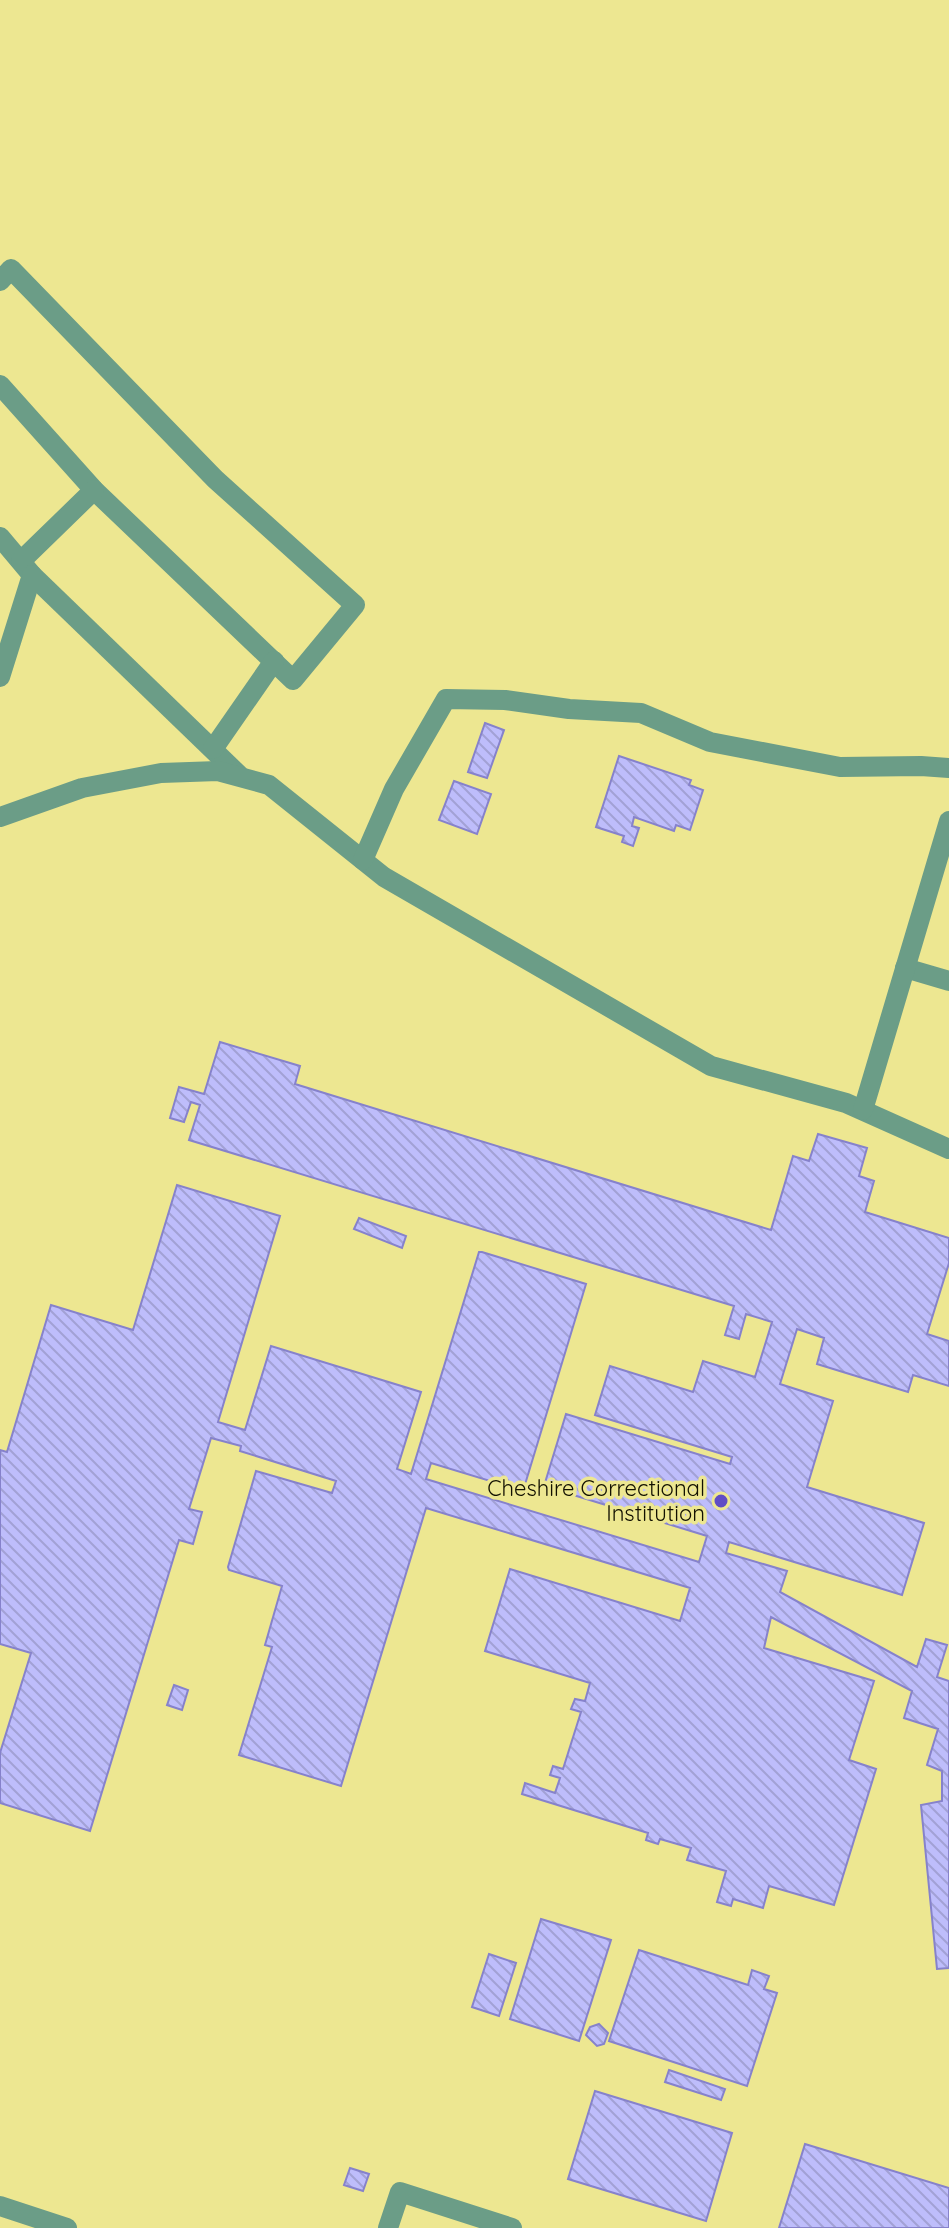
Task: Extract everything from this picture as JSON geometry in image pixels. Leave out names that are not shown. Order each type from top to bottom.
[{"type":"lane","points":[[0,281],[11,269],[215,479],[355,605],[293,680],[94,490],[0,385]]},
{"type":"lane","points":[[0,677],[27,568],[94,490]]},
{"type":"lane","points":[[0,537],[27,568],[242,777]]},
{"type":"lane","points":[[213,749],[274,661]]},
{"type":"lane","points":[[363,860],[394,789],[446,699],[505,700],[569,709],[641,713],[710,742],[840,767],[949,768]]},
{"type":"lane","points":[[0,817],[82,788],[161,773],[218,771],[269,785],[384,877],[711,1066],[846,1103],[949,1149]]},
{"type":"lane","points":[[863,1110],[949,821]]},
{"type":"lane","points":[[905,968],[949,981]]},
{"type":"lane","points":[[388,2228],[400,2192],[512,2228]]},
{"type":"lane","points":[[0,2206],[67,2228]]},
{"type":"building","points":[[485,723],[504,730],[487,778],[468,772]]},
{"type":"building","points":[[619,756],[691,780],[689,785],[703,790],[690,830],[676,825],[674,831],[634,817],[632,826],[639,828],[633,846],[622,842],[624,836],[596,827]]},
{"type":"building","points":[[454,781],[491,794],[477,834],[439,820]]},
{"type":"building","name":"Cheshire Correctional Institution","points":[[220,1042],[300,1066],[295,1084],[771,1230],[793,1156],[809,1161],[818,1134],[867,1148],[859,1176],[874,1181],[865,1212],[949,1238],[949,1263],[927,1334],[949,1341],[949,1386],[913,1375],[908,1392],[817,1364],[824,1338],[797,1329],[780,1384],[833,1401],[807,1487],[924,1523],[902,1595],[729,1542],[726,1553],[787,1571],[780,1592],[917,1667],[926,1639],[947,1645],[937,1677],[949,1681],[949,1968],[937,1969],[921,1805],[942,1801],[942,1771],[927,1765],[938,1729],[904,1718],[912,1691],[771,1617],[764,1648],[874,1681],[849,1760],[876,1769],[834,1905],[769,1886],[763,1908],[733,1899],[731,1906],[717,1902],[726,1871],[687,1860],[691,1848],[660,1839],[658,1844],[646,1840],[648,1833],[522,1794],[525,1783],[555,1793],[560,1778],[550,1775],[553,1766],[563,1769],[581,1712],[571,1709],[575,1699],[585,1701],[590,1683],[485,1651],[510,1569],[680,1621],[690,1588],[426,1508],[341,1786],[239,1755],[272,1647],[265,1645],[282,1586],[229,1570],[228,1567],[256,1471],[332,1493],[336,1481],[240,1451],[241,1446],[211,1438],[189,1509],[202,1512],[193,1544],[179,1540],[90,1831],[0,1803],[0,1753],[31,1653],[0,1644],[0,1450],[7,1452],[51,1305],[133,1330],[177,1185],[280,1216],[218,1422],[245,1430],[271,1346],[421,1392],[397,1469],[411,1474],[479,1252],[482,1252],[586,1284],[523,1491],[431,1463],[426,1479],[699,1562],[707,1536],[544,1486],[566,1414],[730,1464],[732,1457],[595,1415],[610,1366],[693,1392],[703,1361],[755,1377],[772,1322],[746,1314],[739,1339],[725,1335],[734,1306],[189,1140],[200,1105],[191,1102],[184,1122],[170,1118],[179,1087],[204,1094]]},
{"type":"building","points":[[359,1218],[406,1236],[402,1248],[354,1229]]},
{"type":"building","points":[[174,1685],[188,1690],[182,1710],[167,1705]]},
{"type":"building","points":[[541,1919],[611,1940],[579,2041],[510,2019]]},
{"type":"building","points":[[639,1950],[748,1985],[752,1970],[769,1976],[764,1989],[777,1993],[747,2086],[609,2041]]},
{"type":"building","points":[[489,1954],[516,1963],[499,2016],[472,2007]]},
{"type":"building","points":[[599,2024],[608,2033],[604,2044],[597,2046],[586,2035],[590,2027]]},
{"type":"building","points":[[669,2070],[725,2089],[721,2100],[665,2082]]},
{"type":"building","points":[[595,2091],[732,2133],[706,2221],[568,2179]]},
{"type":"building","points":[[805,2144],[949,2188],[949,2228],[779,2228]]},
{"type":"building","points":[[350,2168],[369,2174],[363,2191],[344,2185]]},
{"type":"place","name":"Cheshire Correctional Institution","points":[[721,1501]]}]
